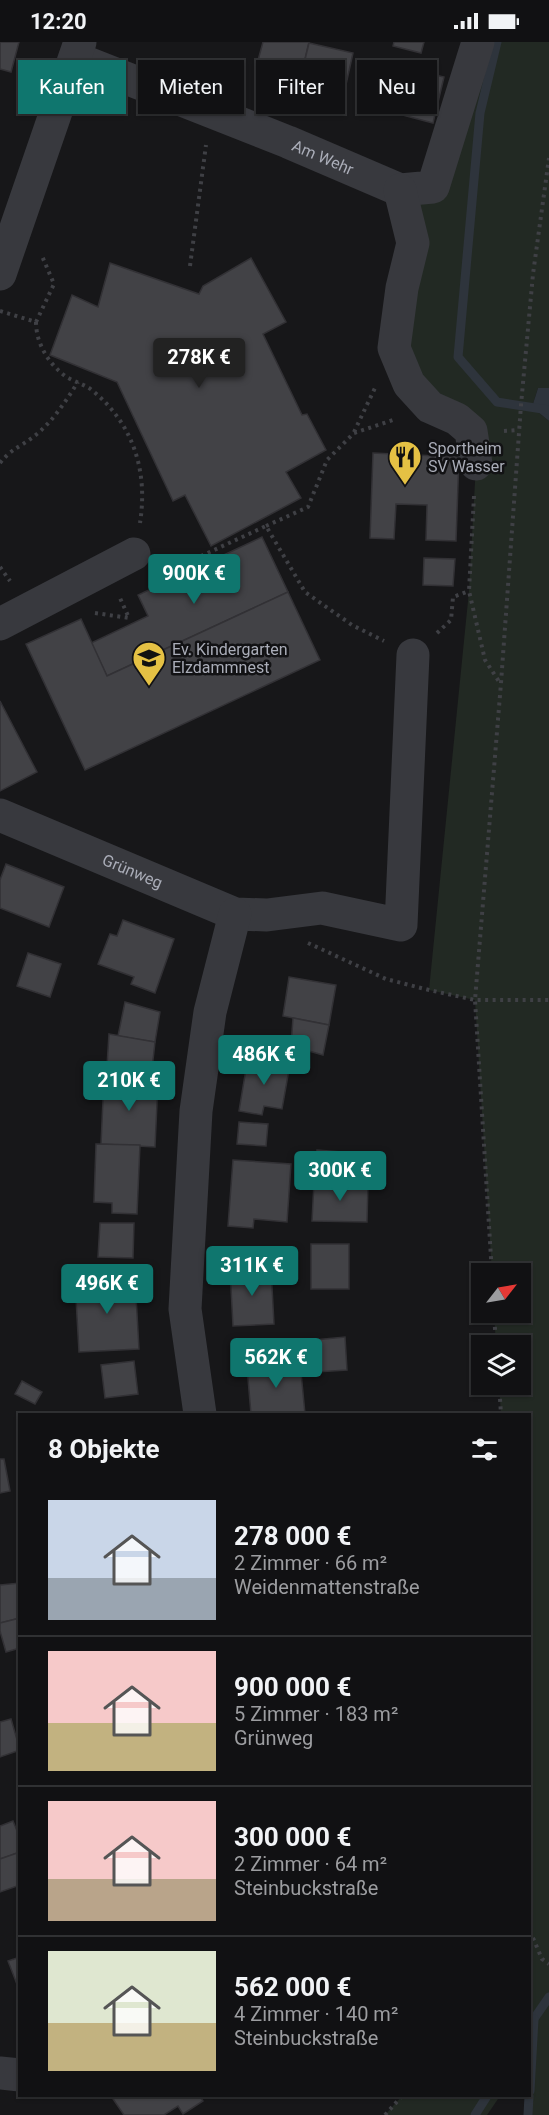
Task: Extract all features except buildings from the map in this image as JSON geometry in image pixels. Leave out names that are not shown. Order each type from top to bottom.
[{"type":"street","name":"Am Wehr","points":[[218,114],[400,189],[433,187],[478,42]]},
{"type":"street","name":"Am Wehr","points":[[78,50],[138,78]]},
{"type":"street","points":[[0,274],[78,50]]},
{"type":"street","points":[[400,189],[413,243],[402,288],[393,348],[409,384],[430,407],[457,418],[471,431],[476,464]]},
{"type":"street","points":[[0,624],[134,554]]},
{"type":"street","name":"Grünweg","points":[[0,815],[235,914],[267,915],[322,908],[401,925],[412,655]]},
{"type":"street","points":[[200,1413],[185,1309],[196,1111],[210,1012],[235,914]]},
{"type":"street","points":[[0,2073],[18,2075]]},
{"type":"path","points":[[190,266],[208,125],[212,114]]},
{"type":"path","points":[[491,1263],[475,1000],[522,393],[533,274],[549,158]]},
{"type":"path","points":[[0,311],[36,322],[36,337],[47,357],[65,376],[91,389],[107,403],[124,427],[135,450],[142,473],[144,500],[134,554],[148,581],[308,507],[327,460],[354,433],[430,407]]},
{"type":"path","points":[[0,463],[9,452],[33,437],[57,414],[78,382]]},
{"type":"path","points":[[476,464],[469,591],[484,660],[501,683]]},
{"type":"path","points":[[266,526],[305,592],[352,625],[412,655],[451,620],[453,597],[469,591]]},
{"type":"path","points":[[267,915],[295,937],[386,979],[475,1000],[549,1000]]},
{"type":"path","points":[[500,1395],[501,1413]]},
{"type":"path","points":[[531,1933],[542,1959],[548,1963]]},
{"type":"path","points":[[385,2115],[401,2097]]},
{"type":"shaded area","points":[[478,42],[549,42],[549,388],[538,388],[532,407],[549,421],[549,2115],[528,2115],[528,2101],[522,2097],[531,2097],[531,1413],[501,1413],[500,1395],[531,1395],[531,1335],[495,1335],[495,1323],[531,1323],[531,1263],[491,1263],[475,1000],[429,990],[469,591],[476,464],[430,407],[398,321],[400,190],[433,186]]},
{"type":"shaded area","points":[[538,388],[549,388],[549,421],[532,407]]},
{"type":"shaded area","points":[[401,2097],[499,2097],[487,2115],[385,2115]]},
{"type":"waterway","points":[[497,42],[480,113],[458,357],[497,402],[549,410]]},
{"type":"waterway","points":[[531,2023],[549,1997]]},
{"type":"waterway","points":[[531,2073],[534,2019]]},
{"type":"waterway","points":[[475,2115],[486,2097]]},
{"type":"waterway","points":[[528,2115],[529,2097]]},
{"type":"place","name":"Sportheim SV Wasser","points":[[405,486]]},
{"type":"place","name":"Ev. Kindergarten Elzdammnest","points":[[149,687]]}]
